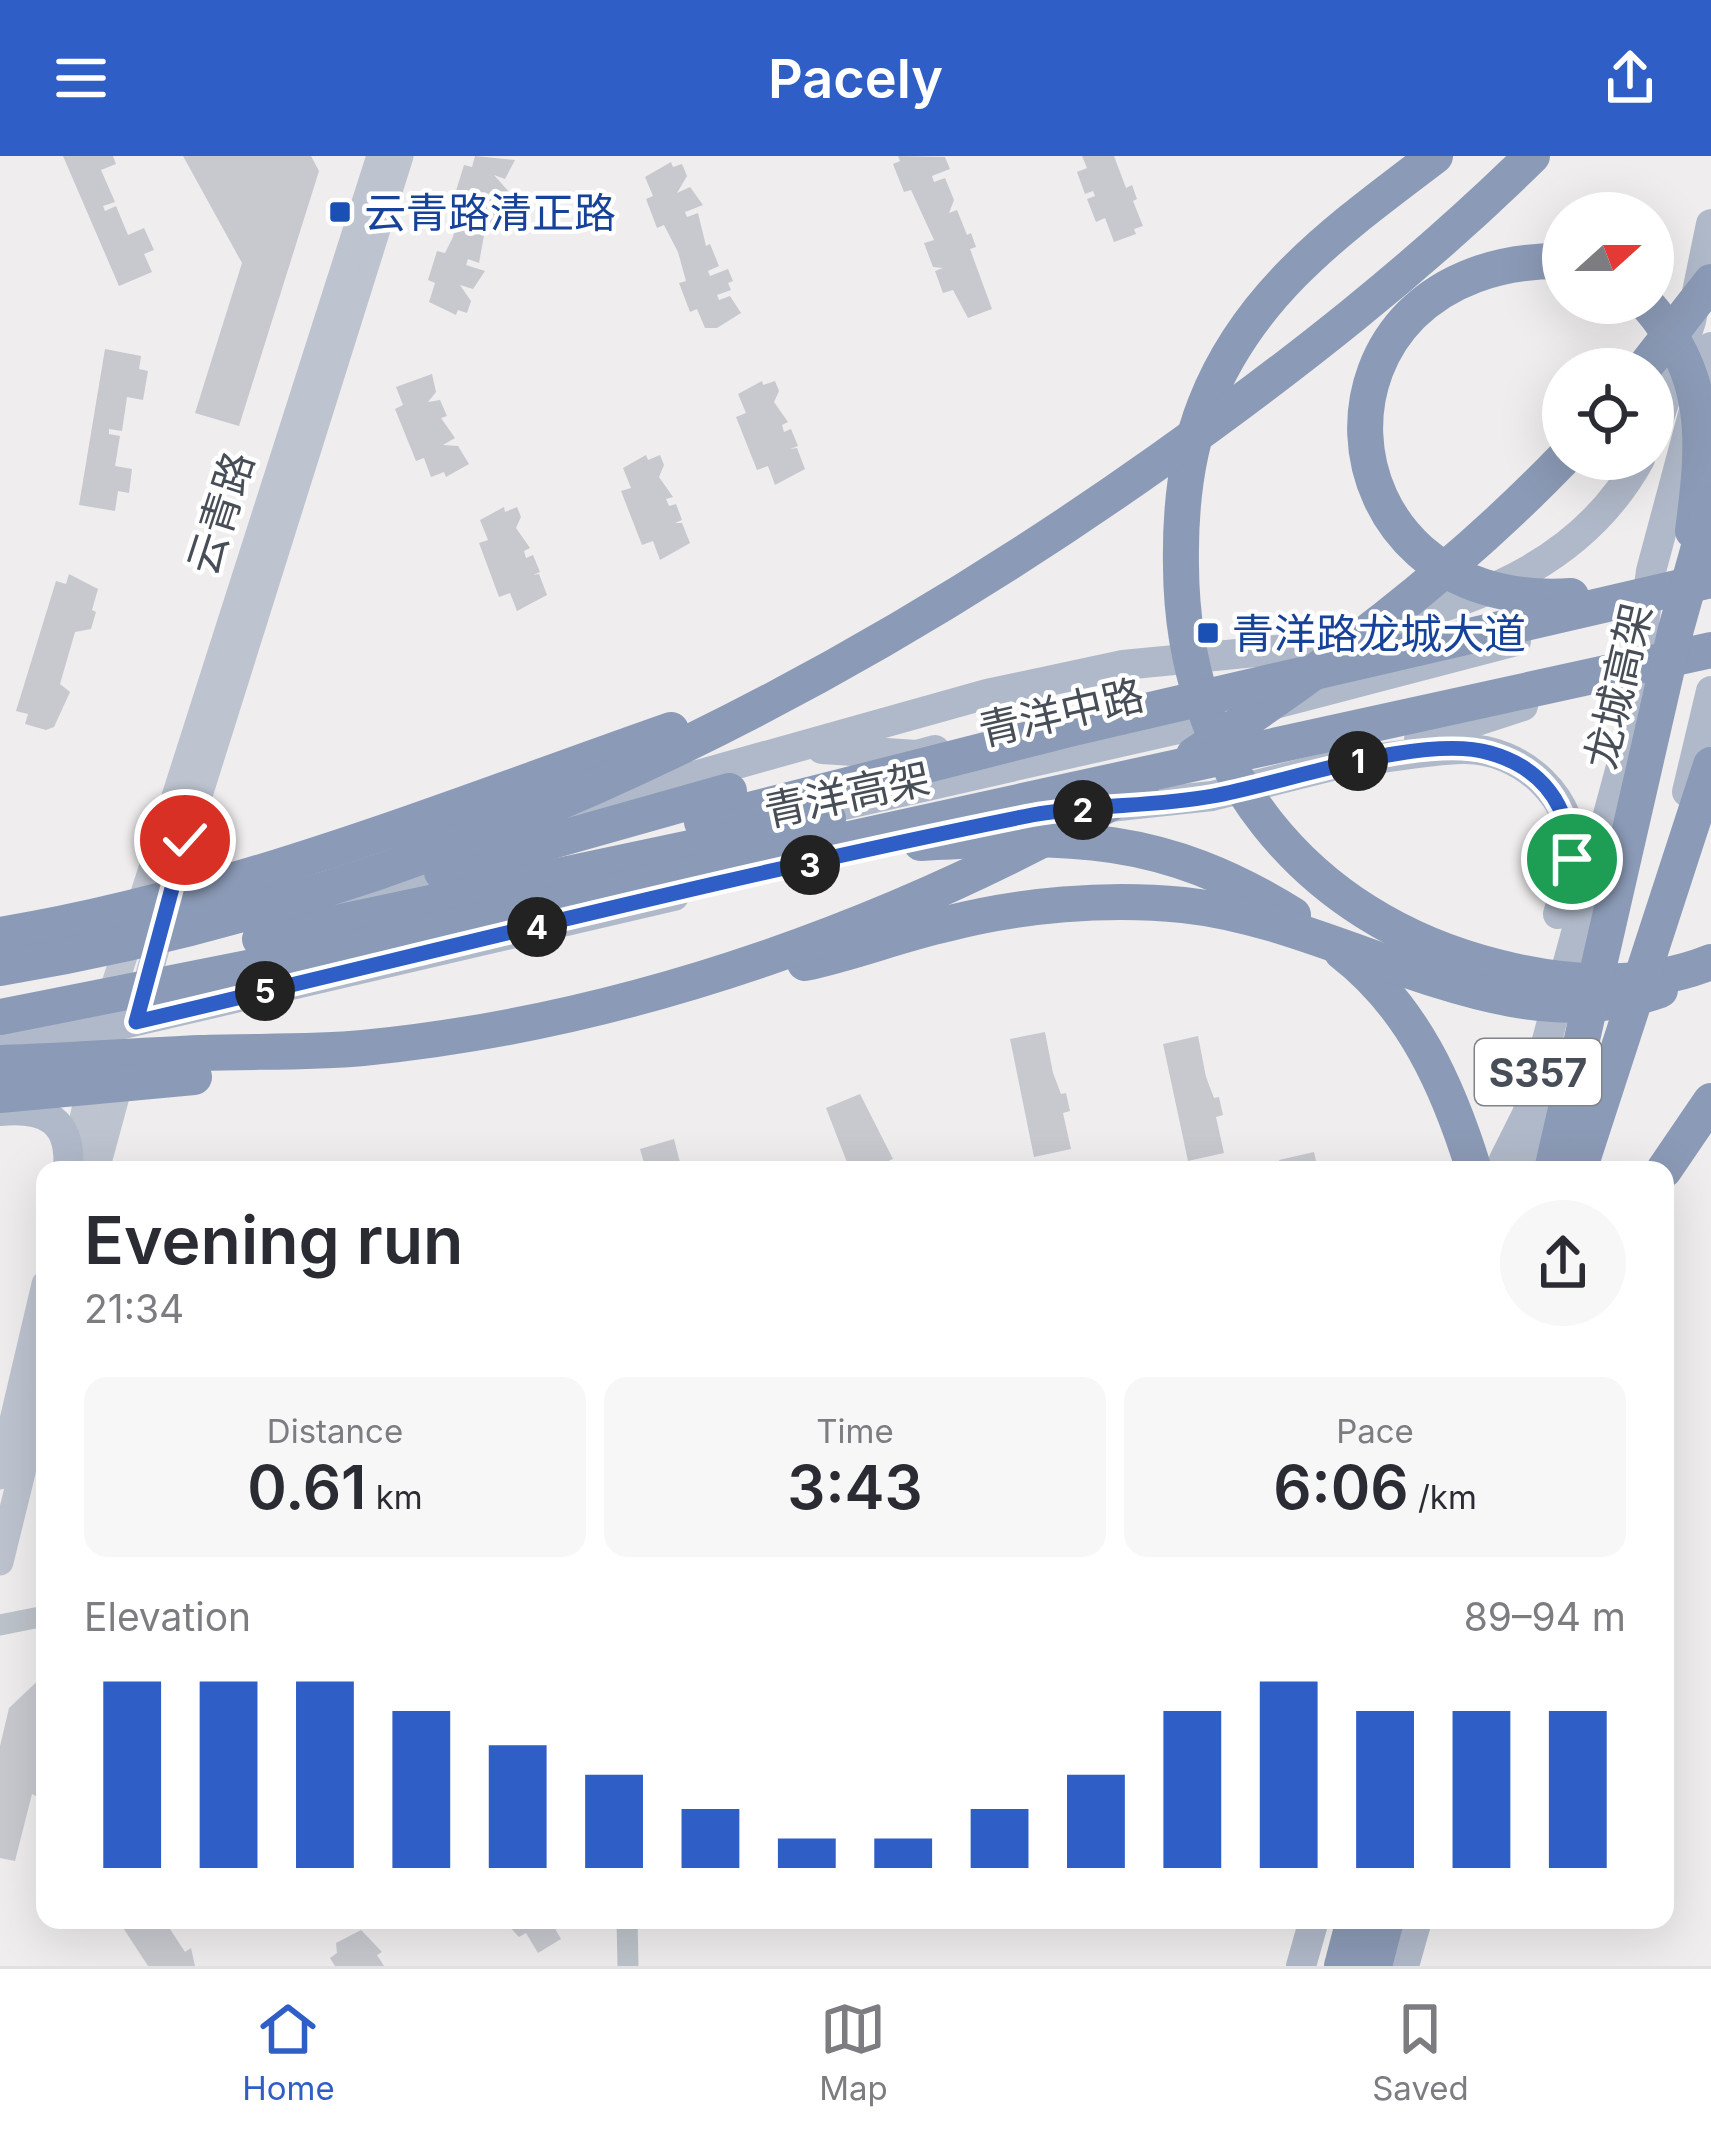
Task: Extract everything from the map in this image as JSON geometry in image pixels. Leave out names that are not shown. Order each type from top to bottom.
[{"type":"highway","points":[[1435,156],[1322,241],[1278,284],[1239,335],[1204,406],[1185,477],[1180,560],[1189,663],[1206,718],[1265,824],[1300,862],[1403,935],[1464,959],[1580,982],[1642,980],[1711,965]]},
{"type":"highway","points":[[0,968],[194,925],[451,846],[638,768],[837,667],[1045,542],[1279,376],[1411,272],[1532,156]]},
{"type":"highway","points":[[1542,263],[1500,266],[1453,283],[1413,309],[1379,355],[1364,411],[1369,464],[1382,504],[1411,547],[1456,578],[1495,593],[1535,599],[1705,581]]},
{"type":"highway","points":[[1659,348],[1711,281]]},
{"type":"highway","points":[[1665,324],[1677,338],[1697,389],[1703,454],[1693,627]]},
{"type":"highway","points":[[654,995],[821,937],[1037,846],[1193,755],[1303,683],[1421,592],[1542,478]]},
{"type":"highway","name":"龙城高架","points":[[1554,1161],[1693,627],[1711,504]]},
{"type":"highway","points":[[252,941],[454,883],[1072,728],[1705,581]]},
{"type":"highway","name":"青洋高架","points":[[0,993],[1693,627]]},
{"type":"highway","name":"青洋高架","points":[[0,1018],[650,883],[1711,650]]},
{"type":"highway","points":[[408,867],[1145,687],[1414,651]]},
{"type":"highway","points":[[0,935],[158,901],[406,826],[837,667]]},
{"type":"highway","points":[[1582,1161],[1711,765]]},
{"type":"highway","points":[[650,883],[902,844],[1013,838],[1086,838],[1178,859],[1233,878],[1367,971],[1420,1038],[1453,1102],[1471,1161]]},
{"type":"highway","points":[[0,1094],[197,1076],[518,1025],[830,957],[949,923],[1036,908],[1120,904],[1238,913],[1531,1004],[1616,1006],[1711,965]]},
{"type":"highway","points":[[0,1063],[362,1048]]},
{"type":"highway","points":[[1670,1161],[1711,1101]]},
{"type":"highway","points":[[1342,1966],[1352,1929]]},
{"type":"highway","points":[[1374,1966],[1384,1929]]},
{"type":"main road","points":[[1674,372],[1691,321],[1711,224]]},
{"type":"main road","name":"S357","points":[[1502,1161],[1527,1114],[1629,737],[1647,600],[1711,347]]},
{"type":"main road","points":[[1711,461],[1705,581],[1686,639],[1701,659],[1711,662]]},
{"type":"main road","points":[[1272,649],[1447,608],[1500,587],[1548,561],[1593,524],[1625,480]]},
{"type":"main road","name":"青洋中路","points":[[0,981],[157,946],[293,897],[408,867],[636,853],[1342,687],[1580,623],[1705,581]]},
{"type":"main road","points":[[408,867],[793,747],[987,694],[1123,665],[1580,623]]},
{"type":"main road","points":[[0,1063],[136,1022],[1711,662]]},
{"type":"main road","points":[[793,747],[917,755],[1122,703],[1342,687]]},
{"type":"main road","name":"S357","points":[[1596,1161],[1668,910],[1687,791],[1711,691]]},
{"type":"main road","points":[[1037,814],[1212,796],[1352,762],[1523,706]]},
{"type":"main road","points":[[1352,762],[1466,749],[1489,752],[1532,773],[1565,811],[1572,859],[1499,1161]]},
{"type":"main road","points":[[1668,910],[1711,818]]},
{"type":"main road","points":[[0,920],[293,897]]},
{"type":"main road","points":[[0,952],[152,907]]},
{"type":"main road","points":[[1531,1161],[1563,968]]},
{"type":"main road","points":[[0,1043],[102,1030]]},
{"type":"main road","points":[[0,1111],[33,1108],[57,1119],[70,1144],[70,1161]]},
{"type":"main road","points":[[1301,1966],[1311,1929]]},
{"type":"main road","points":[[1404,1966],[1414,1929]]},
{"type":"street","name":"云青路","points":[[152,907],[380,156]]},
{"type":"street","name":"云青路","points":[[152,907],[400,156]]},
{"type":"street","points":[[99,1161],[157,946],[152,907]]},
{"type":"street","points":[[72,1161],[122,954],[152,907]]},
{"type":"street","points":[[0,1476],[36,1322]]},
{"type":"street","points":[[0,1562],[36,1416]]},
{"type":"street","points":[[0,1625],[36,1618]]},
{"type":"street","points":[[626,1929],[628,1966]]},
{"type":"building","points":[[63,156],[113,156],[116,164],[101,170],[115,202],[103,206],[105,211],[116,206],[128,235],[144,228],[154,250],[144,254],[152,272],[119,286]]},
{"type":"building","points":[[183,156],[311,156],[319,171],[239,426],[195,413],[242,263]]},
{"type":"building","points":[[475,156],[515,160],[505,179],[494,175],[510,193],[506,206],[487,200],[485,205],[497,209],[489,231],[485,230],[479,263],[468,259],[466,265],[485,271],[473,289],[460,285],[471,301],[467,313],[458,310],[456,315],[429,302],[435,283],[428,280],[437,251],[445,253],[453,237],[463,196],[455,194],[464,165],[472,167]]},
{"type":"building","points":[[898,156],[945,157],[950,169],[932,176],[934,182],[945,178],[954,200],[949,213],[957,210],[967,235],[971,233],[976,247],[970,249],[992,309],[968,318],[953,290],[943,293],[935,271],[943,268],[933,267],[924,243],[934,240],[911,190],[904,192],[893,164],[900,161]]},
{"type":"building","points":[[1082,156],[1114,156],[1126,188],[1132,185],[1137,199],[1133,201],[1143,226],[1134,229],[1136,234],[1114,242],[1105,218],[1096,222],[1087,199],[1095,196],[1093,191],[1085,194],[1077,172],[1087,168]]},
{"type":"building","points":[[671,162],[673,167],[682,164],[687,176],[677,193],[690,187],[703,205],[685,212],[687,217],[698,213],[706,246],[710,244],[719,266],[708,271],[710,276],[728,269],[733,281],[728,283],[731,290],[717,295],[719,300],[730,296],[741,313],[717,328],[705,328],[697,309],[690,312],[679,283],[686,281],[678,252],[664,225],[657,228],[646,199],[653,196],[645,177]]},
{"type":"building","points":[[105,349],[141,356],[139,369],[148,371],[143,400],[127,397],[122,431],[109,429],[109,434],[120,436],[115,466],[132,469],[129,493],[118,491],[115,511],[79,505]]},
{"type":"building","points":[[432,374],[436,392],[428,402],[440,400],[447,416],[441,418],[455,438],[443,445],[458,446],[469,464],[446,477],[444,472],[431,477],[424,458],[416,461],[395,409],[403,405],[396,387]]},
{"type":"building","points":[[762,381],[763,385],[775,381],[779,391],[774,402],[788,422],[782,425],[784,432],[791,429],[798,446],[790,449],[797,448],[805,469],[775,485],[768,466],[757,470],[736,417],[746,413],[738,394]]},
{"type":"building","points":[[646,455],[648,460],[660,455],[664,465],[659,477],[673,497],[666,499],[669,506],[676,504],[682,520],[675,523],[682,523],[690,543],[660,560],[653,541],[642,545],[621,491],[631,488],[623,468]]},
{"type":"building","points":[[504,507],[505,512],[517,507],[521,517],[516,528],[530,548],[524,551],[526,558],[533,555],[540,572],[533,575],[539,574],[547,595],[517,611],[510,593],[499,597],[479,543],[488,540],[480,520]]},
{"type":"building","points":[[69,574],[98,589],[92,610],[96,612],[91,629],[75,632],[60,684],[70,692],[54,727],[46,730],[25,724],[28,714],[16,711],[56,581],[66,584]]},
{"type":"building","points":[[1045,1032],[1053,1073],[1061,1094],[1066,1093],[1070,1111],[1063,1113],[1071,1149],[1034,1157],[1010,1039]]},
{"type":"building","points":[[1198,1036],[1206,1077],[1214,1098],[1219,1097],[1223,1115],[1216,1117],[1224,1153],[1188,1161],[1163,1044]]},
{"type":"building","points":[[860,1094],[893,1159],[847,1161],[826,1108]]},
{"type":"building","points":[[674,1139],[680,1161],[643,1161],[640,1149]]},
{"type":"building","points":[[1314,1152],[1316,1161],[1279,1161]]},
{"type":"building","points":[[36,1682],[36,1796],[32,1794],[15,1861],[0,1858],[0,1746],[9,1708]]},
{"type":"building","points":[[124,1929],[170,1929],[185,1952],[191,1948],[195,1966],[148,1966]]},
{"type":"building","points":[[511,1929],[555,1929],[561,1939],[538,1953],[526,1933],[519,1937]]},
{"type":"building","points":[[361,1930],[382,1952],[377,1955],[384,1966],[335,1966],[330,1958],[337,1953],[336,1943]]},
{"type":"place","name":"云青路清正路","points":[[340,212]]},
{"type":"place","name":"青洋路龙城大道","points":[[1208,633]]},
{"type":"route","points":[[185,840],[136,1022],[1037,814],[1212,796],[1352,762],[1443,751],[1489,752],[1532,773],[1565,811],[1572,859]]}]
